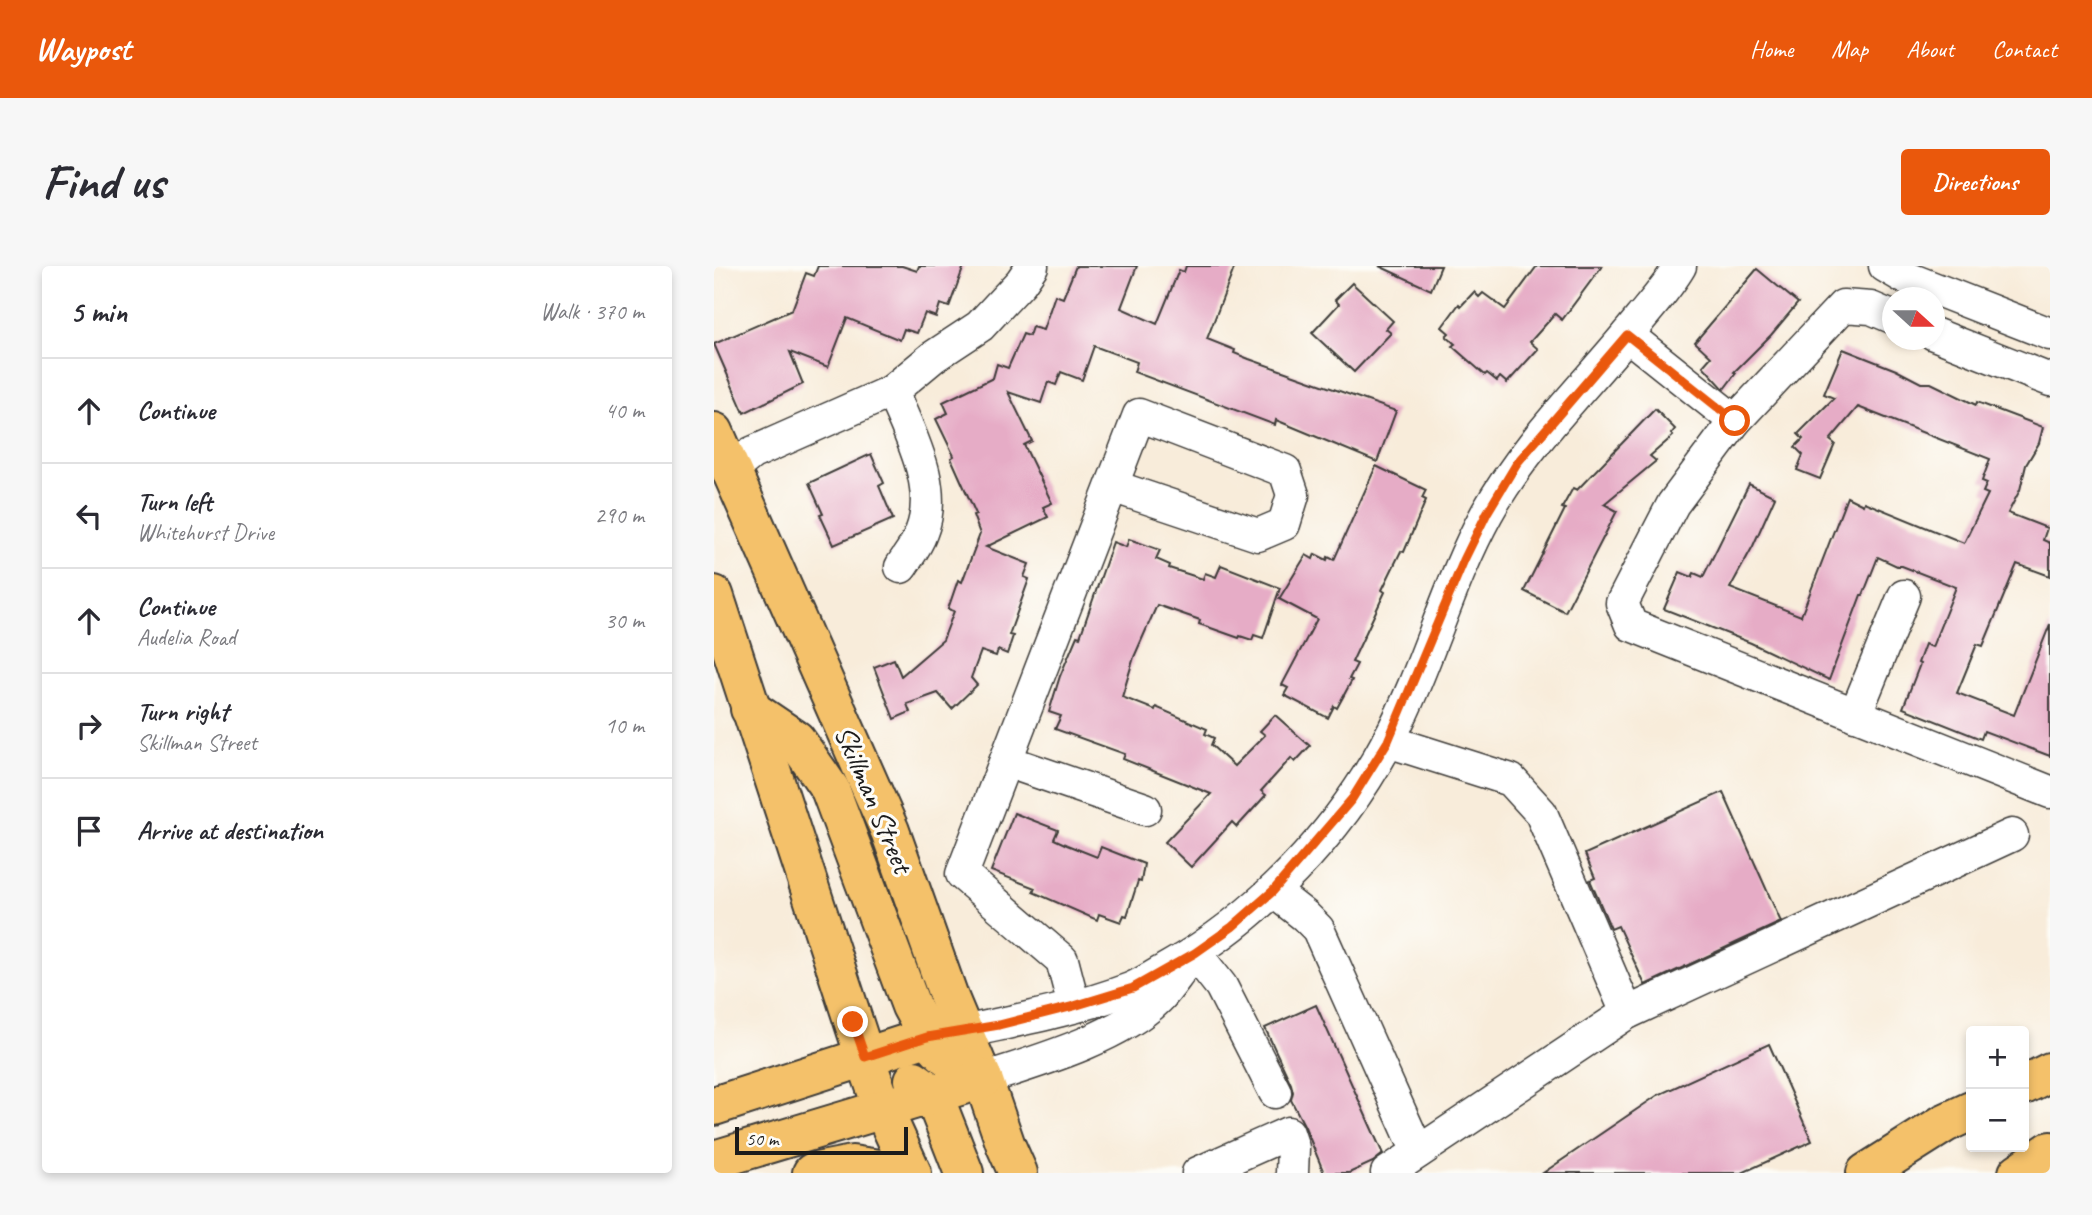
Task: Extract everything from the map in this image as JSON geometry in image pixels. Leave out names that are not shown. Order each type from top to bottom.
[{"type":"main road","name":"Skillman Street","points":[[714,432],[890,831],[950,1000],[946,1035]]},
{"type":"main road","points":[[714,595],[865,1057],[883,1109],[912,1173]]},
{"type":"main road","points":[[750,709],[796,740],[830,789],[911,1006],[946,1035],[954,1064],[983,1079],[1018,1173]]},
{"type":"main road","points":[[714,1106],[865,1057],[946,1035]]},
{"type":"main road","points":[[865,1057],[898,1068],[933,1094],[964,1173]]},
{"type":"main road","points":[[2029,1082],[2050,1072]]},
{"type":"main road","points":[[714,1160],[983,1079]]},
{"type":"main road","points":[[1866,1173],[1966,1114]]},
{"type":"main road","points":[[2018,1173],[2050,1151]]},
{"type":"main road","points":[[812,1173],[852,1166],[886,1170],[890,1173]]},
{"type":"main road","points":[[714,1169],[723,1173]]},
{"type":"street","points":[[731,470],[752,453],[892,391],[933,357],[980,326],[1021,282],[1032,266]]},
{"type":"street","points":[[946,1035],[1074,1006],[1133,988],[1195,953],[1232,927],[1273,891],[1352,799],[1388,741],[1464,560],[1487,513],[1517,463],[1627,335],[1680,266]]},
{"type":"street","points":[[1885,266],[1902,276],[2050,334]]},
{"type":"street","points":[[1882,313],[1871,308],[1843,306],[1735,421],[1673,505],[1622,603],[1630,625],[2050,792]]},
{"type":"street","points":[[1627,335],[1735,421]]},
{"type":"street","points":[[1945,338],[2050,380]]},
{"type":"street","points":[[892,391],[923,466],[927,500],[922,533],[901,567]]},
{"type":"street","points":[[1074,1006],[1062,960],[962,874],[1139,415],[1285,471],[1293,495],[1284,524],[1258,535],[1112,486]]},
{"type":"street","points":[[1855,715],[1904,596]]},
{"type":"street","points":[[1388,741],[1511,780],[1541,813],[1627,1013]]},
{"type":"street","points":[[1006,761],[1145,809]]},
{"type":"street","points":[[1387,1173],[1627,1013],[2012,835]]},
{"type":"street","points":[[1273,891],[1318,929],[1419,1152]]},
{"type":"street","points":[[983,1079],[1118,1028],[1157,1000],[1195,953]]},
{"type":"street","points":[[1195,953],[1221,986],[1275,1092]]},
{"type":"street","points":[[1198,1173],[1288,1133],[1293,1148],[1292,1173]]},
{"type":"building","points":[[818,266],[902,266],[917,271],[919,266],[964,266],[949,307],[940,304],[936,317],[925,313],[917,333],[904,329],[900,340],[847,318],[828,367],[790,352],[803,384],[744,413],[714,344],[792,310],[806,273],[814,276]]},
{"type":"building","points":[[1076,266],[1137,266],[1121,308],[1157,324],[1179,270],[1184,272],[1186,266],[1235,266],[1207,339],[1235,350],[1234,353],[1249,359],[1396,411],[1377,462],[1276,420],[1275,425],[1134,372],[1137,362],[1094,346],[1082,380],[1061,372],[1056,385],[1048,382],[1041,403],[1008,392],[1032,441],[1024,445],[1052,503],[1043,507],[1048,517],[986,547],[1029,564],[1024,577],[1029,579],[1009,635],[1013,636],[1007,654],[998,650],[996,656],[981,651],[971,678],[977,685],[952,709],[938,693],[907,704],[910,712],[894,719],[874,667],[894,659],[901,676],[943,640],[954,611],[948,609],[958,580],[962,582],[980,534],[973,515],[976,514],[951,458],[954,456],[936,419],[948,413],[943,402],[993,378],[997,364],[1008,368],[1023,334],[1029,336],[1032,327],[1043,330],[1055,295],[1063,298]]},
{"type":"building","points":[[1379,266],[1441,266],[1431,290]]},
{"type":"building","points":[[1537,266],[1602,266],[1562,320],[1555,314],[1530,342],[1538,349],[1507,383],[1500,377],[1497,381],[1487,373],[1485,375],[1452,346],[1455,344],[1446,336],[1449,333],[1442,327],[1459,304],[1461,306],[1474,292],[1479,297],[1483,293],[1505,309]]},
{"type":"building","points":[[1757,269],[1798,303],[1734,372],[1736,373],[1724,389],[1703,366],[1711,357],[1695,342]]},
{"type":"building","points":[[1352,283],[1393,321],[1386,329],[1391,333],[1354,372],[1312,333],[1339,304],[1335,300]]},
{"type":"building","points":[[1843,349],[1921,383],[1931,383],[1976,405],[1977,402],[2043,427],[2039,443],[2026,465],[2020,490],[2008,513],[2047,528],[2043,540],[2050,543],[2050,576],[2017,564],[1983,646],[1977,644],[1957,693],[2014,715],[2050,624],[2050,756],[1984,731],[1981,739],[1903,708],[1925,644],[1932,647],[1956,587],[1902,566],[1878,557],[1829,680],[1751,643],[1664,609],[1680,572],[1692,577],[1694,573],[1703,577],[1749,484],[1775,497],[1730,588],[1801,616],[1847,497],[1964,543],[1988,494],[1983,492],[1987,483],[1982,481],[1990,459],[1858,407],[1830,440],[1835,444],[1820,479],[1797,470],[1803,455],[1795,447],[1803,439],[1798,434],[1834,398],[1824,394]]},
{"type":"building","points":[[1655,409],[1675,429],[1671,434],[1673,436],[1650,456],[1656,461],[1604,504],[1617,511],[1565,612],[1524,591],[1573,488],[1577,490]]},
{"type":"building","points":[[871,454],[884,483],[879,486],[893,519],[834,545],[809,483]]},
{"type":"building","points":[[1376,466],[1426,490],[1422,498],[1426,500],[1404,552],[1401,551],[1382,590],[1385,592],[1352,662],[1357,664],[1349,679],[1352,680],[1337,708],[1334,706],[1328,718],[1284,695],[1288,688],[1282,685],[1317,619],[1279,599],[1306,555],[1313,559],[1315,554],[1327,560],[1328,557],[1334,560]]},
{"type":"building","points":[[1129,539],[1160,550],[1156,559],[1170,565],[1169,568],[1203,579],[1205,573],[1216,577],[1221,565],[1280,588],[1263,638],[1254,635],[1252,640],[1199,624],[1200,620],[1157,605],[1134,657],[1122,697],[1155,710],[1156,707],[1207,729],[1205,734],[1214,738],[1211,745],[1234,766],[1265,735],[1260,731],[1275,715],[1310,746],[1295,762],[1291,758],[1261,791],[1266,795],[1237,827],[1232,822],[1191,867],[1165,842],[1211,794],[1123,759],[1125,754],[1055,729],[1061,716],[1049,712],[1060,676],[1077,636],[1080,637],[1113,542],[1126,547]]},
{"type":"building","points":[[1723,792],[1781,922],[1645,985],[1618,926],[1611,929],[1590,880],[1595,878],[1585,854]]},
{"type":"building","points":[[1014,813],[1058,830],[1054,839],[1097,857],[1101,847],[1144,864],[1141,882],[1138,881],[1127,916],[1124,915],[1121,922],[1099,914],[1097,920],[1033,892],[1035,888],[991,871]]},
{"type":"building","points":[[1316,1005],[1383,1154],[1373,1162],[1349,1173],[1324,1173],[1291,1100],[1291,1084],[1265,1028]]},
{"type":"building","points":[[1769,1044],[1812,1141],[1742,1173],[1543,1173],[1658,1095]]},
{"type":"route","points":[[853,1022],[865,1057],[927,1037],[999,1025],[1133,988],[1195,953],[1232,927],[1273,891],[1305,857],[1352,799],[1388,741],[1464,560],[1487,513],[1517,463],[1627,335],[1735,421]]}]
